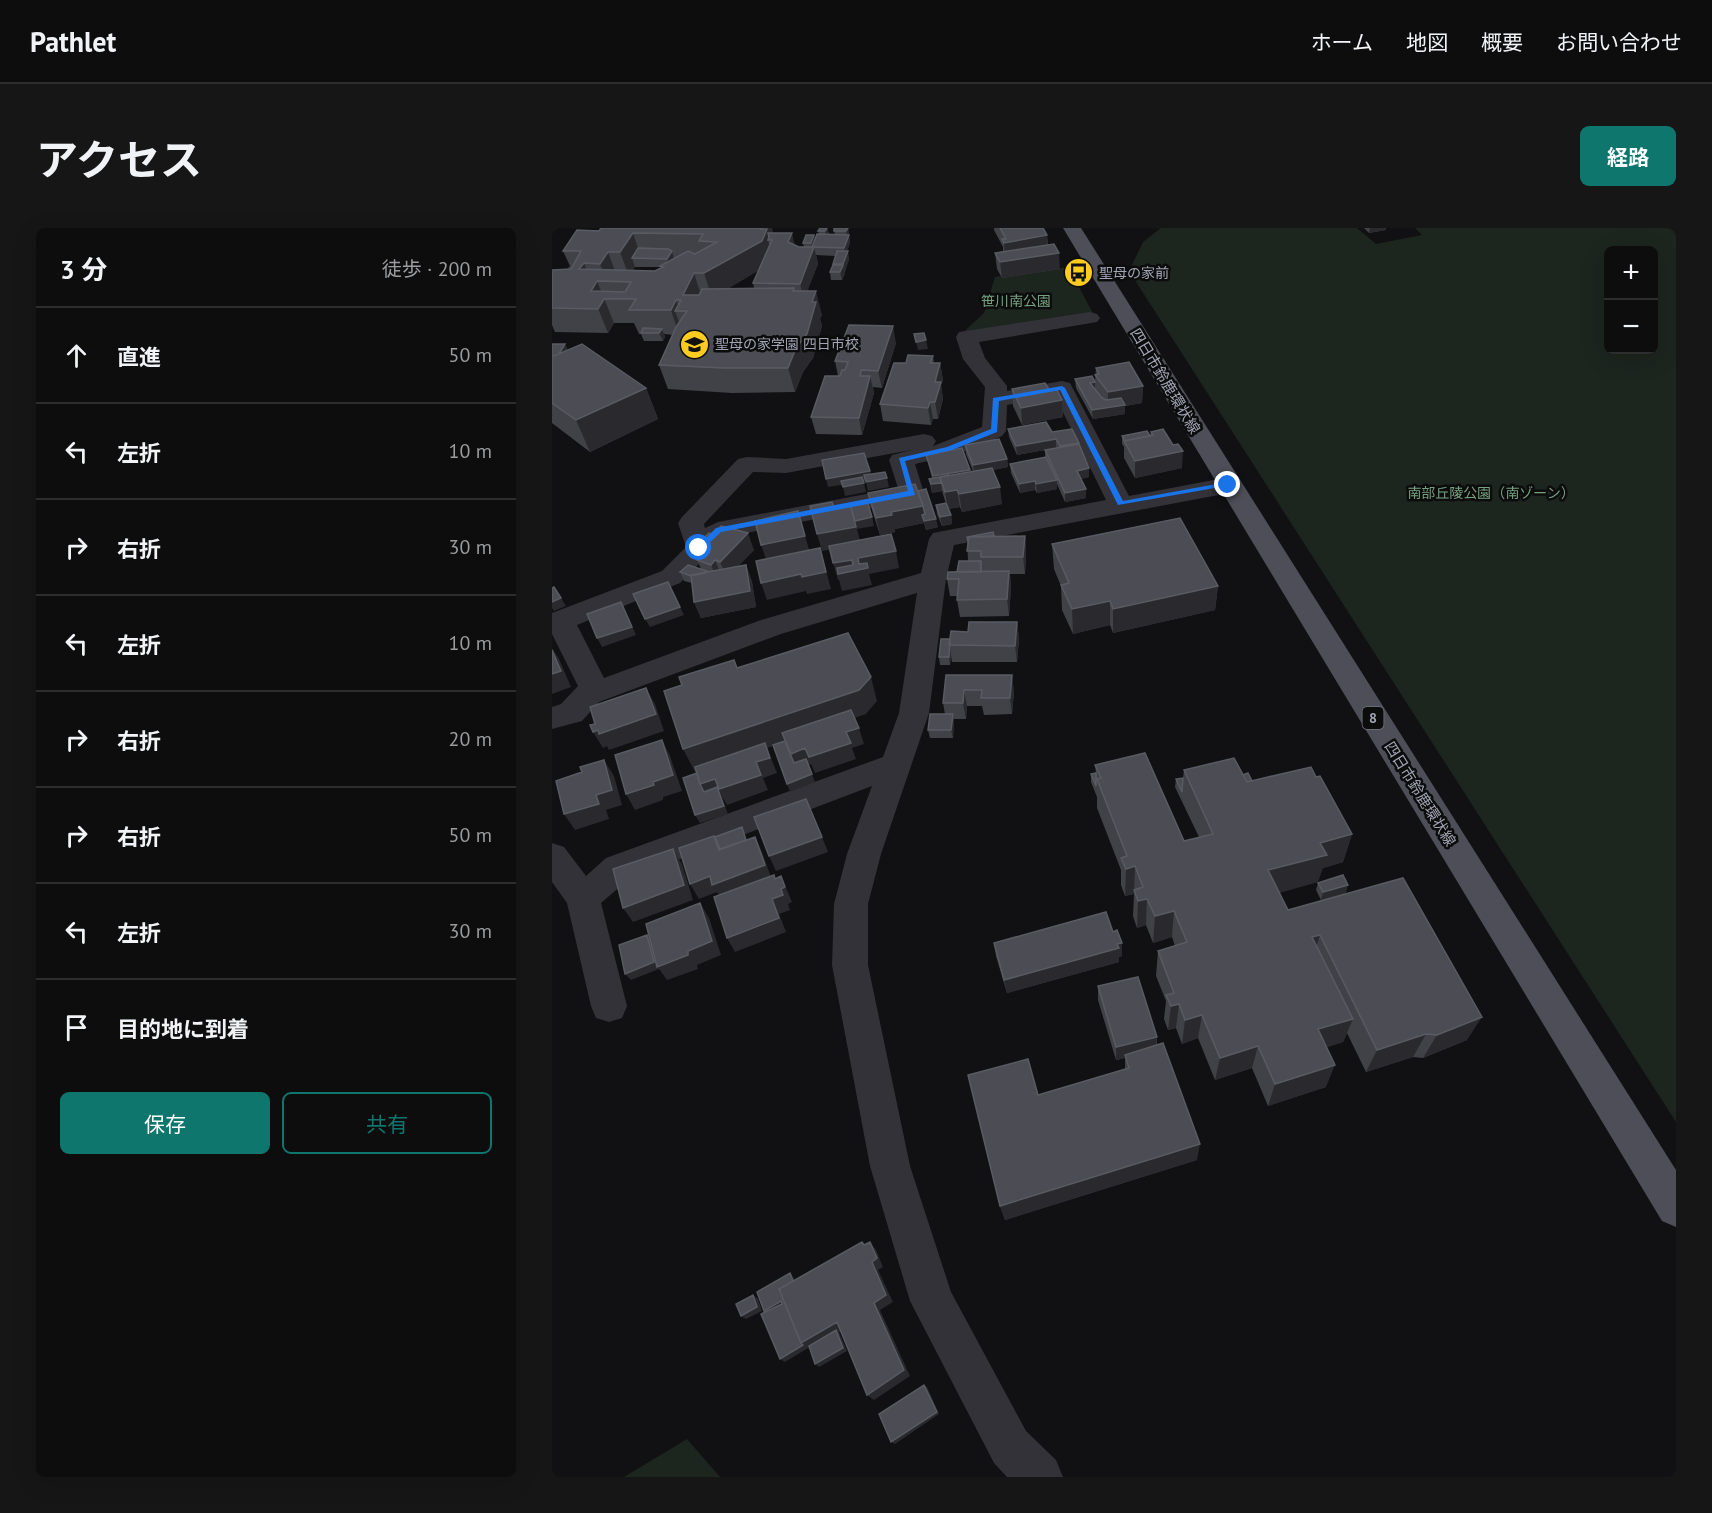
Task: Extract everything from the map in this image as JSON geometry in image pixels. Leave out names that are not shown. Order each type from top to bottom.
[{"type":"main road","name":"四日市鈴鹿環状線","points":[[1072,228],[1228,485],[1676,1207]]},
{"type":"street","points":[[699,548],[691,523],[747,464],[786,466],[933,440],[971,424],[980,406],[996,386],[974,359],[967,337],[1090,318]]},
{"type":"street","points":[[933,579],[771,627],[596,692],[557,622],[671,577],[718,530],[912,493],[901,460],[950,449],[994,430],[980,406],[975,386],[957,366],[945,340],[946,332]]},
{"type":"street","points":[[980,406],[1062,388],[1120,504]]},
{"type":"street","points":[[1039,1477],[1010,1447],[932,1301],[890,1166],[863,1040],[850,964],[851,904],[864,854],[914,713],[933,579],[942,538],[1228,485]]},
{"type":"street","points":[[552,718],[571,713],[594,688]]},
{"type":"street","points":[[583,898],[618,868],[897,764]]},
{"type":"street","points":[[552,857],[583,898],[609,1006]]},
{"type":"green space","name":"南部丘陵公園（南ゾーン）","points":[[1161,228],[1357,228],[1376,244],[1422,235],[1415,228],[1676,228],[1676,1122],[1129,271],[1143,242]]},
{"type":"green space","name":"笹川南公園","points":[[1068,267],[1094,315],[958,337],[984,313],[995,277]]},
{"type":"green space","points":[[687,1439],[720,1477],[624,1477]]},
{"type":"building","points":[[601,228],[767,229],[762,241],[704,273],[694,273],[683,295],[699,295],[702,289],[794,288],[793,291],[816,291],[812,302],[816,302],[807,334],[796,348],[788,368],[659,365],[676,327],[687,311],[675,311],[681,300],[676,300],[671,310],[629,310],[636,299],[604,299],[598,309],[552,308],[552,270],[571,269],[581,251],[563,251],[577,230],[599,231]],"holes":[[[633,233],[703,234],[699,241],[717,242],[695,254],[688,251],[655,271],[579,269],[584,263],[600,264],[608,252],[620,252]],[[597,281],[631,282],[625,292],[591,291]]]},
{"type":"building","points":[[834,228],[848,228],[846,231],[834,231]]},
{"type":"building","points":[[1000,228],[1043,228],[1047,235],[1004,243],[1002,239],[1006,239]]},
{"type":"building","points":[[768,233],[792,233],[788,242],[799,247],[814,247],[800,284],[753,283],[772,240],[768,240]]},
{"type":"building","points":[[817,234],[849,235],[844,248],[812,247]]},
{"type":"building","points":[[806,235],[814,235],[811,243],[803,243]]},
{"type":"building","points":[[1054,244],[1059,253],[1000,262],[995,253]]},
{"type":"building","points":[[638,248],[672,251],[667,259],[632,258]]},
{"type":"building","points":[[837,251],[848,251],[843,264],[833,264]]},
{"type":"building","points":[[833,265],[843,265],[840,272],[830,272]]},
{"type":"building","points":[[849,325],[893,326],[878,371],[861,370],[860,376],[870,376],[859,418],[811,417],[825,376],[840,376],[842,370],[845,370],[848,362],[835,361]]},
{"type":"building","points":[[643,328],[662,329],[659,333],[641,333]]},
{"type":"building","points":[[924,333],[926,340],[916,342],[914,334]]},
{"type":"building","points":[[552,344],[565,344],[559,354],[554,356],[552,355]]},
{"type":"building","points":[[582,344],[646,388],[576,420],[552,403],[552,355]]},
{"type":"building","points":[[908,355],[933,356],[930,363],[940,363],[935,382],[941,382],[935,402],[930,402],[928,408],[880,404],[894,363],[906,363]]},
{"type":"building","points":[[1129,362],[1143,386],[1108,392],[1095,375],[1099,374],[1096,368]]},
{"type":"building","points":[[1092,376],[1095,382],[1090,383],[1102,398],[1106,400],[1121,398],[1125,405],[1092,410],[1075,379]]},
{"type":"building","points":[[1045,383],[1050,391],[1057,390],[1062,400],[1021,408],[1012,389]]},
{"type":"building","points":[[1046,422],[1052,432],[1072,429],[1079,443],[1060,446],[1056,439],[1016,446],[1008,429]]},
{"type":"building","points":[[1163,429],[1173,445],[1178,444],[1183,451],[1135,461],[1124,441],[1153,435],[1151,432]]},
{"type":"building","points":[[1147,431],[1150,436],[1125,441],[1122,436]]},
{"type":"building","points":[[999,439],[1007,459],[973,465],[965,445]]},
{"type":"building","points":[[1079,444],[1089,468],[1077,471],[1086,489],[1065,493],[1045,450]]},
{"type":"building","points":[[962,448],[970,470],[933,476],[926,455]]},
{"type":"building","points":[[864,453],[870,471],[826,479],[822,460]]},
{"type":"building","points":[[1046,457],[1057,480],[1019,484],[1010,464]]},
{"type":"building","points":[[992,468],[1000,487],[959,494],[957,490],[945,492],[940,477]]},
{"type":"building","points":[[885,472],[887,478],[866,482],[864,475]]},
{"type":"building","points":[[949,475],[940,477],[941,483],[931,484],[929,479]]},
{"type":"building","points":[[862,477],[864,483],[843,487],[841,481]]},
{"type":"building","points":[[915,484],[923,506],[891,512],[892,515],[876,518],[868,493]]},
{"type":"building","points":[[926,489],[936,519],[924,521],[922,515],[925,514],[918,491]]},
{"type":"building","points":[[867,501],[872,517],[855,521],[850,504]]},
{"type":"building","points":[[832,502],[834,507],[850,504],[856,527],[817,534],[810,506]]},
{"type":"building","points":[[946,503],[951,515],[940,517],[936,505]]},
{"type":"building","points":[[798,511],[805,536],[761,545],[755,521]]},
{"type":"building","points":[[1180,518],[1218,586],[1113,609],[1110,601],[1072,609],[1061,585],[1069,583],[1052,544]]},
{"type":"building","points":[[721,526],[748,533],[720,562],[715,560],[711,565],[697,560],[701,556],[696,554],[700,549],[694,547],[709,533],[713,534]]},
{"type":"building","points":[[993,532],[994,536],[969,537],[968,541],[967,537]]},
{"type":"building","points":[[891,534],[896,551],[858,558],[859,564],[867,563],[868,568],[838,574],[837,568],[853,565],[852,560],[833,563],[829,546]]},
{"type":"building","points":[[1025,536],[1023,557],[981,557],[981,551],[967,551],[969,537]]},
{"type":"building","points":[[820,548],[826,572],[802,577],[801,574],[761,583],[756,561]]},
{"type":"building","points":[[959,561],[981,561],[981,572],[957,572]]},
{"type":"building","points":[[688,565],[707,571],[691,576],[680,572]]},
{"type":"building","points":[[746,565],[750,591],[694,602],[691,575]]},
{"type":"building","points":[[1009,571],[1007,599],[957,600],[959,579],[947,579],[948,572]]},
{"type":"building","points":[[668,582],[680,607],[645,619],[633,594]]},
{"type":"building","points":[[554,587],[561,598],[552,602],[552,588]]},
{"type":"building","points":[[621,602],[632,627],[597,638],[587,614]]},
{"type":"building","points":[[969,622],[1017,622],[1015,646],[949,645],[951,631],[968,632]]},
{"type":"building","points":[[848,633],[871,677],[859,690],[683,749],[664,691],[682,685],[679,677],[734,660],[737,668]]},
{"type":"building","points":[[941,639],[950,639],[949,657],[939,657]]},
{"type":"building","points":[[552,650],[561,671],[552,674]]},
{"type":"building","points":[[946,675],[1012,675],[1010,698],[981,698],[982,690],[964,690],[963,703],[943,703]]},
{"type":"building","points":[[646,688],[656,714],[599,734],[598,730],[593,732],[590,725],[595,724],[590,707]]},
{"type":"building","points":[[851,710],[859,728],[846,732],[851,743],[809,757],[805,748],[791,754],[782,733]]},
{"type":"building","points":[[930,714],[953,714],[951,730],[928,730]]},
{"type":"building","points":[[662,740],[673,775],[653,782],[654,785],[626,794],[615,755]]},
{"type":"building","points":[[785,741],[794,763],[806,759],[812,774],[787,784],[773,745]]},
{"type":"building","points":[[765,743],[770,758],[756,762],[761,775],[719,789],[715,779],[700,784],[695,767]]},
{"type":"building","points":[[1145,753],[1184,841],[1213,834],[1184,770],[1234,758],[1247,782],[1311,767],[1316,777],[1320,776],[1352,834],[1320,843],[1327,855],[1268,870],[1288,910],[1403,878],[1482,1017],[1437,1035],[1426,1034],[1377,1050],[1320,935],[1312,937],[1353,1019],[1318,1029],[1335,1065],[1275,1084],[1258,1046],[1220,1058],[1202,1015],[1185,1020],[1179,1004],[1171,1006],[1166,995],[1174,993],[1158,951],[1187,942],[1174,911],[1155,916],[1147,899],[1138,901],[1134,890],[1143,887],[1135,866],[1126,869],[1121,858],[1127,856],[1097,779],[1101,778],[1095,765]]},
{"type":"building","points":[[604,760],[612,790],[596,795],[599,804],[564,814],[556,781],[582,772],[580,767]]},
{"type":"building","points":[[697,773],[704,792],[717,787],[724,806],[695,815],[683,778]]},
{"type":"building","points":[[1096,773],[1096,786],[1091,774]]},
{"type":"building","points":[[1248,773],[1252,781],[1247,782],[1243,775]]},
{"type":"building","points":[[1183,778],[1182,792],[1176,779]]},
{"type":"building","points":[[806,799],[822,837],[769,856],[754,817]]},
{"type":"building","points":[[742,827],[746,840],[720,849],[715,837]]},
{"type":"building","points":[[714,836],[719,850],[755,837],[765,865],[712,885],[710,876],[690,884],[679,848]]},
{"type":"building","points":[[673,849],[684,885],[623,908],[613,869]]},
{"type":"building","points":[[774,875],[775,879],[781,876],[785,887],[781,889],[783,895],[772,899],[779,918],[727,938],[714,897]]},
{"type":"building","points":[[1343,875],[1348,885],[1323,892],[1318,883]]},
{"type":"building","points":[[700,903],[712,941],[688,951],[688,955],[657,967],[646,924]]},
{"type":"building","points":[[1106,912],[1113,932],[1117,930],[1122,943],[1117,944],[1119,948],[1004,980],[994,943]]},
{"type":"building","points":[[647,935],[654,962],[625,974],[619,945]]},
{"type":"building","points":[[1138,977],[1157,1037],[1116,1047],[1098,986]]},
{"type":"building","points":[[1163,1043],[1200,1144],[1000,1206],[968,1075],[1028,1059],[1038,1095],[1129,1068],[1125,1055]]},
{"type":"building","points":[[862,1242],[864,1245],[870,1242],[877,1258],[872,1262],[886,1295],[874,1303],[904,1370],[867,1395],[837,1322],[801,1343],[779,1289]]},
{"type":"building","points":[[790,1273],[793,1281],[779,1289],[803,1345],[780,1359],[761,1314],[782,1304],[781,1301],[764,1311],[757,1292]]},
{"type":"building","points":[[753,1295],[757,1307],[741,1316],[736,1304]]},
{"type":"building","points":[[836,1330],[843,1348],[815,1364],[809,1346]]},
{"type":"building","points":[[924,1385],[937,1412],[891,1442],[879,1414]]},
{"type":"place","name":"聖母の家前","points":[[1078,273]]},
{"type":"place","name":"聖母の家学園 四日市校","points":[[694,344]]},
{"type":"route","points":[[699,548],[718,530],[912,493],[901,460],[950,449],[994,430],[996,399],[1062,388],[1120,504],[1228,485]]}]
